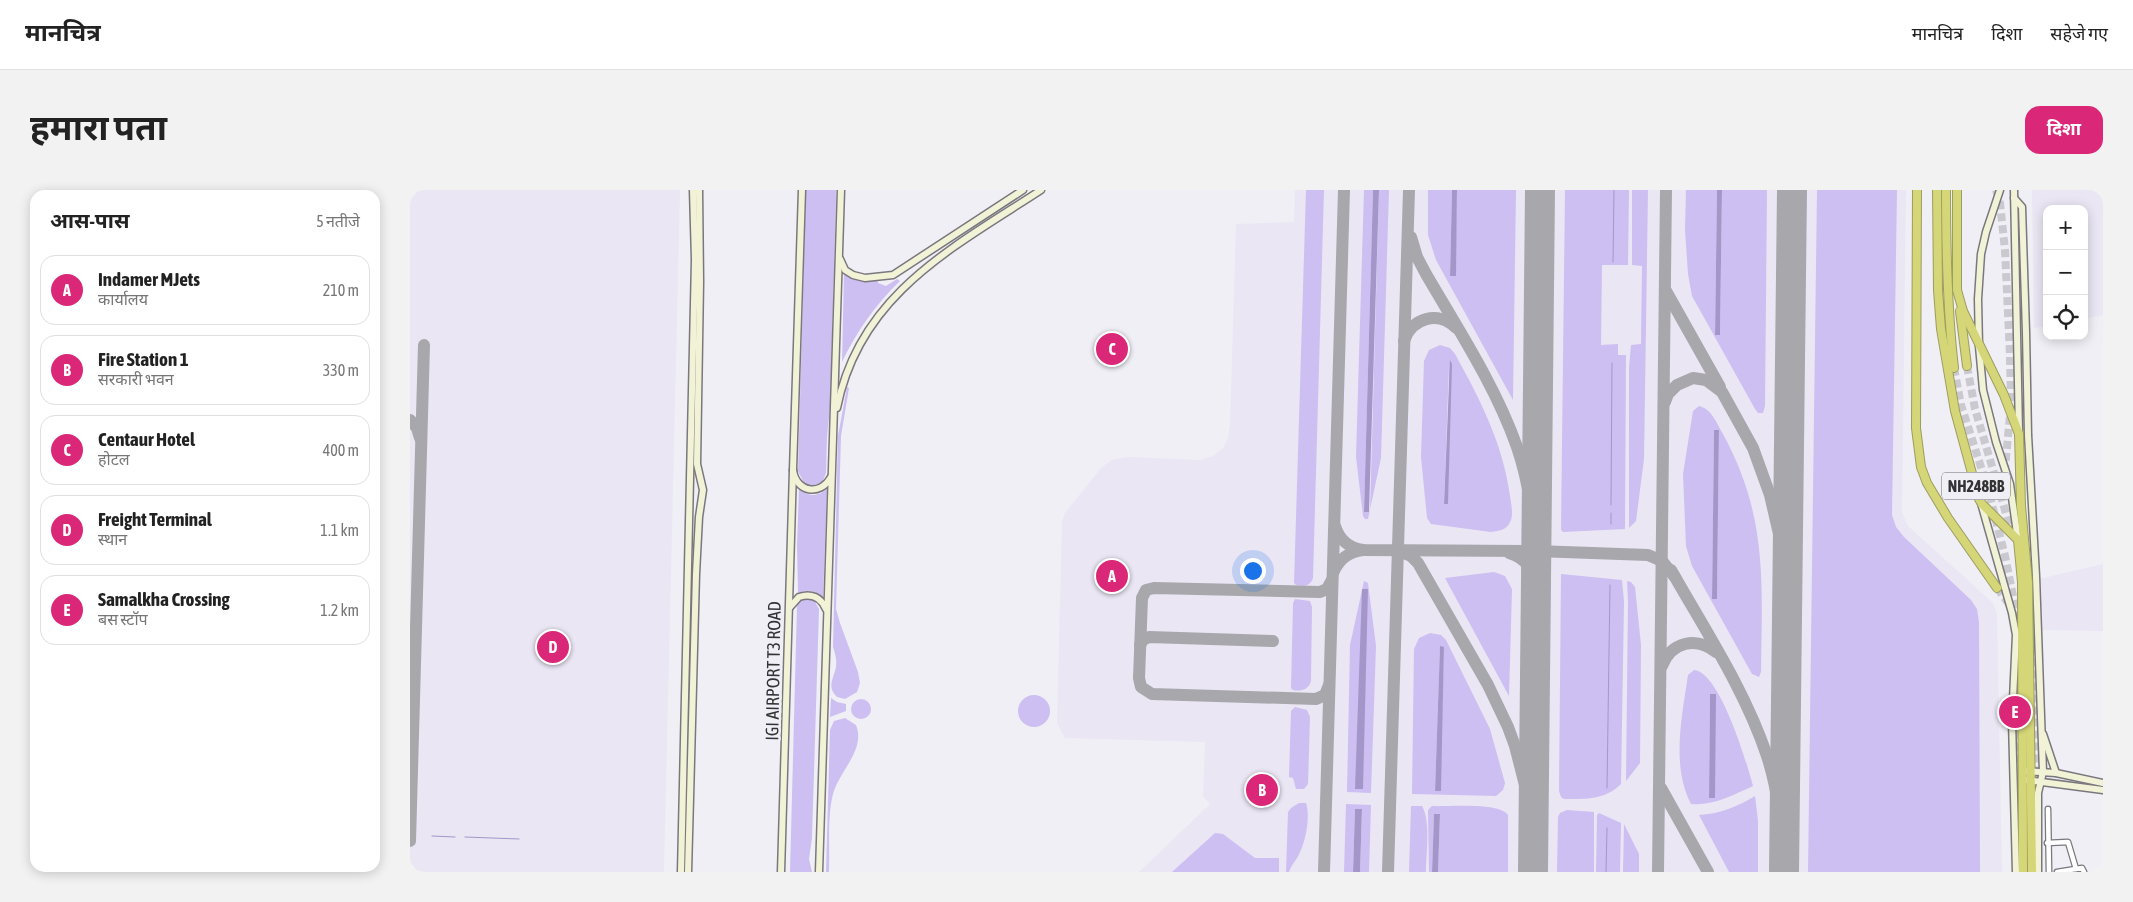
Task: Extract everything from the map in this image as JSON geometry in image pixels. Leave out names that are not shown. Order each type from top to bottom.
[{"type":"highway","points":[[1917,190],[1916,428],[1921,467],[1927,483],[1948,518],[1997,588]]},
{"type":"highway","name":"NH248BB","points":[[1937,190],[1938,290],[1941,329],[1955,411],[1980,501],[2018,540]]},
{"type":"highway","points":[[1946,190],[1948,309],[1954,368]]},
{"type":"highway","points":[[1957,190],[1957,290],[1967,366]]},
{"type":"highway","points":[[1957,290],[1963,311],[2004,395],[2019,434]]},
{"type":"highway","name":"NH248BB","points":[[2019,434],[2021,506],[2028,582],[2032,872]]},
{"type":"highway","points":[[2018,540],[2022,582],[2023,872]]},
{"type":"main road","points":[[681,872],[695,260],[693,190]]},
{"type":"main road","points":[[690,503],[698,473],[699,190]]},
{"type":"main road","name":"IGI AIRPORT T3 ROAD","points":[[781,872],[802,190]]},
{"type":"main road","points":[[819,872],[841,190]]},
{"type":"main road","points":[[839,256],[842,266],[853,275],[865,278],[892,275],[1023,190]]},
{"type":"main road","points":[[833,428],[846,371],[863,336],[885,306],[927,267],[1041,190]]},
{"type":"main road","points":[[2000,190],[1986,232],[1982,254],[1978,299],[1979,346],[1983,390],[1996,442],[2010,484],[2018,540]]},
{"type":"main road","points":[[2014,190],[2019,434]]},
{"type":"main road","points":[[2014,198],[2022,207],[2028,435],[2036,576],[2043,772],[2038,793],[2038,872]]},
{"type":"main road","points":[[2017,361],[2027,360]]},
{"type":"main road","points":[[793,470],[796,481],[806,489],[812,490],[824,486],[828,482],[832,471]]},
{"type":"main road","points":[[688,872],[696,574],[699,517],[703,490],[698,473]]},
{"type":"main road","points":[[1980,501],[2012,613],[2016,635],[2012,721],[2016,872]]},
{"type":"main road","points":[[789,614],[794,602],[805,595],[812,596],[823,602],[827,615]]},
{"type":"main road","points":[[2040,720],[2056,773]]},
{"type":"main road","points":[[2022,771],[2056,773],[2103,783]]},
{"type":"main road","points":[[2022,780],[2103,790]]},
{"type":"street","points":[[2048,809],[2047,843],[2049,872]]},
{"type":"street","points":[[2047,843],[2068,842],[2076,869]]},
{"type":"street","points":[[2057,872],[2083,868],[2084,872]]},
{"type":"shaded area","points":[[410,190],[680,190],[664,872],[410,872]]},
{"type":"shaded area","points":[[806,190],[836,190],[830,408],[826,473],[822,483],[810,486],[804,483],[798,471]]},
{"type":"shaded area","points":[[1295,190],[1906,190],[1902,512],[1908,526],[1993,603],[1997,613],[2002,872],[1139,872],[1210,804],[1203,796],[1205,742],[1065,738],[1057,723],[1062,521],[1065,513],[1102,467],[1112,460],[1128,457],[1199,460],[1213,456],[1223,448],[1228,438],[1230,425],[1236,224],[1294,222]]},
{"type":"shaded area","points":[[1306,190],[1324,190],[1313,578],[1308,584],[1302,586],[1294,583]]},
{"type":"shaded area","points":[[1364,190],[1373,190],[1364,512],[1369,512],[1368,519],[1365,519],[1363,516],[1356,457]]},
{"type":"shaded area","points":[[1373,190],[1379,190],[1369,512],[1364,512]]},
{"type":"shaded area","points":[[1379,190],[1389,190],[1381,458],[1370,509]]},
{"type":"shaded area","points":[[1428,190],[1452,190],[1450,275],[1455,276],[1457,190],[1516,190],[1513,400],[1436,260],[1428,235]]},
{"type":"shaded area","points":[[1452,190],[1457,190],[1456,276],[1450,276]]},
{"type":"shaded area","points":[[1565,190],[1629,190],[1628,265],[1602,265],[1601,345],[1618,344],[1618,355],[1626,355],[1625,529],[1563,532],[1561,530]]},
{"type":"shaded area","points":[[1632,190],[1648,190],[1644,459],[1636,521],[1629,528],[1629,368],[1631,345],[1641,344],[1642,266],[1632,265]]},
{"type":"shaded area","points":[[1686,190],[1717,190],[1715,334],[1720,335],[1722,190],[1767,190],[1765,406],[1763,413],[1758,413],[1755,409],[1692,296],[1688,274],[1685,230]]},
{"type":"shaded area","points":[[1717,190],[1722,190],[1720,335],[1715,335]]},
{"type":"shaded area","points":[[1817,190],[1897,190],[1892,515],[1896,527],[1904,537],[1971,600],[1977,609],[1979,622],[1980,872],[1808,872]]},
{"type":"shaded area","points":[[2032,190],[2103,190],[2103,315],[2088,318],[2088,205],[2043,205],[2043,327],[2034,328]]},
{"type":"shaded area","points":[[844,273],[856,279],[878,280],[878,283],[886,286],[897,279],[900,281],[882,299],[867,319],[842,362]]},
{"type":"shaded area","points":[[1440,345],[1450,348],[1455,354],[1489,422],[1507,477],[1512,513],[1509,525],[1502,530],[1491,532],[1431,524],[1427,518],[1421,457],[1424,361],[1429,350]],"holes":[[[1449,365],[1448,504],[1444,504]]]},
{"type":"shaded area","points":[[1450,360],[1452,364],[1448,504],[1444,504]]},
{"type":"shaded area","points":[[847,387],[849,388],[841,436],[836,609],[860,683],[857,692],[845,699],[837,697],[831,686],[836,664],[833,647],[838,436]]},
{"type":"shaded area","points":[[1699,406],[1707,410],[1714,417],[1738,464],[1755,522],[1759,550],[1762,609],[1761,672],[1759,677],[1752,674],[1692,566],[1686,546],[1683,474],[1693,411]],"holes":[[[1714,430],[1719,430],[1717,599],[1712,599]]]},
{"type":"shaded area","points":[[1714,430],[1719,430],[1717,599],[1712,599]]},
{"type":"shaded area","points":[[799,488],[813,495],[827,489],[823,600],[812,591],[798,593]]},
{"type":"shaded area","points":[[2103,564],[2103,631],[2041,630],[2039,579]]},
{"type":"shaded area","points":[[1494,572],[1505,576],[1512,589],[1509,696],[1445,578]]},
{"type":"shaded area","points":[[1561,574],[1622,580],[1624,601],[1621,784],[1608,793],[1595,798],[1564,799],[1559,791]]},
{"type":"shaded area","points":[[1364,581],[1368,583],[1376,646],[1371,793],[1347,792],[1350,645]]},
{"type":"shaded area","points":[[1627,581],[1631,582],[1635,587],[1641,645],[1640,763],[1626,781],[1628,602]]},
{"type":"shaded area","points":[[1362,589],[1368,589],[1363,789],[1355,789]]},
{"type":"shaded area","points":[[806,598],[814,600],[819,609],[812,838],[809,859],[812,872],[790,872],[797,605]]},
{"type":"shaded area","points":[[1295,599],[1310,601],[1312,607],[1311,681],[1307,688],[1299,691],[1291,688],[1293,603]]},
{"type":"shaded area","points":[[1430,633],[1441,635],[1446,640],[1490,729],[1505,783],[1503,790],[1496,796],[1412,794],[1414,649],[1419,638]],"holes":[[[1440,647],[1444,647],[1440,791],[1435,791]]]},
{"type":"shaded area","points":[[1440,646],[1444,647],[1441,791],[1435,791]]},
{"type":"shaded area","points":[[1694,670],[1704,675],[1723,702],[1739,740],[1753,786],[1723,799],[1699,804],[1691,804],[1681,773],[1681,724],[1688,675]],"holes":[[[1710,694],[1715,798],[1709,797]]]},
{"type":"shaded area","points":[[1710,694],[1716,694],[1715,798],[1709,798]]},
{"type":"shaded area","points":[[1034,695],[1046,699],[1050,711],[1046,723],[1034,727],[1022,723],[1018,711],[1022,699]]},
{"type":"shaded area","points":[[831,698],[846,704],[846,711],[830,717]]},
{"type":"shaded area","points":[[861,699],[868,702],[871,709],[868,716],[861,719],[854,716],[851,709],[854,702]]},
{"type":"shaded area","points":[[1295,707],[1307,710],[1310,717],[1308,784],[1304,789],[1296,789],[1293,778],[1289,777],[1291,711]]},
{"type":"shaded area","points":[[845,718],[856,725],[857,743],[855,752],[836,785],[833,794],[829,823],[829,872],[826,872],[830,730],[834,721]]},
{"type":"shaded area","points":[[1755,796],[1758,821],[1758,872],[1729,872],[1699,815],[1728,809]]},
{"type":"shaded area","points":[[1299,803],[1306,803],[1307,809],[1305,839],[1300,853],[1289,872],[1286,872],[1288,812]]},
{"type":"shaded area","points":[[1346,804],[1371,805],[1369,872],[1360,872],[1362,809],[1355,809],[1353,872],[1344,872]]},
{"type":"shaded area","points":[[1411,806],[1422,806],[1425,812],[1427,829],[1426,872],[1409,872]]},
{"type":"shaded area","points":[[1432,806],[1495,808],[1508,815],[1508,872],[1438,872],[1440,814],[1434,814],[1432,872],[1429,872],[1428,810]]},
{"type":"shaded area","points":[[1355,809],[1362,809],[1360,872],[1353,872]]},
{"type":"shaded area","points":[[1567,810],[1594,812],[1594,872],[1557,872],[1558,817],[1560,813]]},
{"type":"shaded area","points":[[1599,813],[1621,823],[1620,872],[1596,872],[1597,815]]},
{"type":"shaded area","points":[[1434,814],[1440,814],[1438,872],[1432,872]]},
{"type":"shaded area","points":[[1624,824],[1639,854],[1639,872],[1623,872]]},
{"type":"shaded area","points":[[1215,833],[1223,834],[1255,858],[1279,858],[1279,872],[1172,872]]},
{"type":"waterway","points":[[1613,262],[1614,190]]},
{"type":"waterway","points":[[1611,505],[1612,363]]},
{"type":"waterway","points":[[1611,513],[1611,524]]},
{"type":"waterway","points":[[1607,788],[1610,585]]},
{"type":"waterway","points":[[1606,872],[1607,828]]},
{"type":"waterway","points":[[432,836],[455,837]]},
{"type":"waterway","points":[[465,837],[519,839]]},
{"type":"taxiway","points":[[1324,872],[1344,190]]},
{"type":"taxiway","points":[[1388,872],[1409,190]]},
{"type":"taxiway","points":[[1658,872],[1666,190]]},
{"type":"taxiway","points":[[1411,237],[1417,257],[1487,380],[1517,447],[1531,505],[1536,564]]},
{"type":"taxiway","points":[[1666,291],[1720,387]]},
{"type":"taxiway","points":[[1404,341],[1413,327],[1426,319],[1442,319],[1456,328]]},
{"type":"taxiway","points":[[410,841],[424,345]]},
{"type":"taxiway","points":[[1665,402],[1668,394],[1677,385],[1693,378],[1706,380],[1722,392],[1753,448],[1770,495],[1782,547],[1787,606]]},
{"type":"taxiway","points":[[410,420],[417,428],[420,438]]},
{"type":"taxiway","points":[[1335,526],[1345,542],[1363,550],[1536,551],[1648,555],[1662,561],[1675,577]]},
{"type":"taxiway","points":[[1333,573],[1345,557],[1353,552],[1363,550]]},
{"type":"taxiway","points":[[1401,552],[1411,556],[1418,563],[1488,685],[1508,727],[1526,789],[1533,848]]},
{"type":"taxiway","points":[[1509,553],[1520,558],[1528,565],[1536,586]]},
{"type":"taxiway","points":[[1671,570],[1736,684],[1748,708],[1767,756],[1777,799],[1783,843],[1784,872]]},
{"type":"taxiway","points":[[1329,685],[1325,695],[1316,699],[1152,694],[1141,687],[1139,678],[1142,598],[1146,590],[1154,588],[1320,592],[1327,589],[1332,580]]},
{"type":"taxiway","points":[[1140,645],[1143,640],[1149,637],[1273,641]]},
{"type":"taxiway","points":[[1662,666],[1671,651],[1685,644],[1700,644],[1716,652]]},
{"type":"taxiway","points":[[1661,788],[1708,872]]},
{"type":"runway","points":[[1533,872],[1540,190]]},
{"type":"runway","points":[[1784,872],[1792,190]]},
{"type":"tunnel","points":[[1996,190],[2000,203],[2005,250],[2010,355],[2011,405],[2003,489]]},
{"type":"tunnel","points":[[1967,366],[1975,409],[2013,537]]},
{"type":"tunnel","points":[[1954,368],[1961,405],[1988,489],[2005,556],[2017,616],[2017,635]]},
{"type":"tunnel","points":[[1997,588],[2009,604]]},
{"type":"tunnel","points":[[2030,599],[2034,614],[2035,800]]},
{"type":"tunnel","points":[[2018,659],[2019,862]]},
{"type":"place","name":"Centaur Hotel","points":[[1112,349]]},
{"type":"place","name":"Indamer MJets","points":[[1112,576]]},
{"type":"place","name":"Freight Terminal","points":[[553,647]]},
{"type":"place","name":"Samalkha Crossing","points":[[2015,712]]},
{"type":"place","name":"Fire Station 1","points":[[1262,790]]}]
